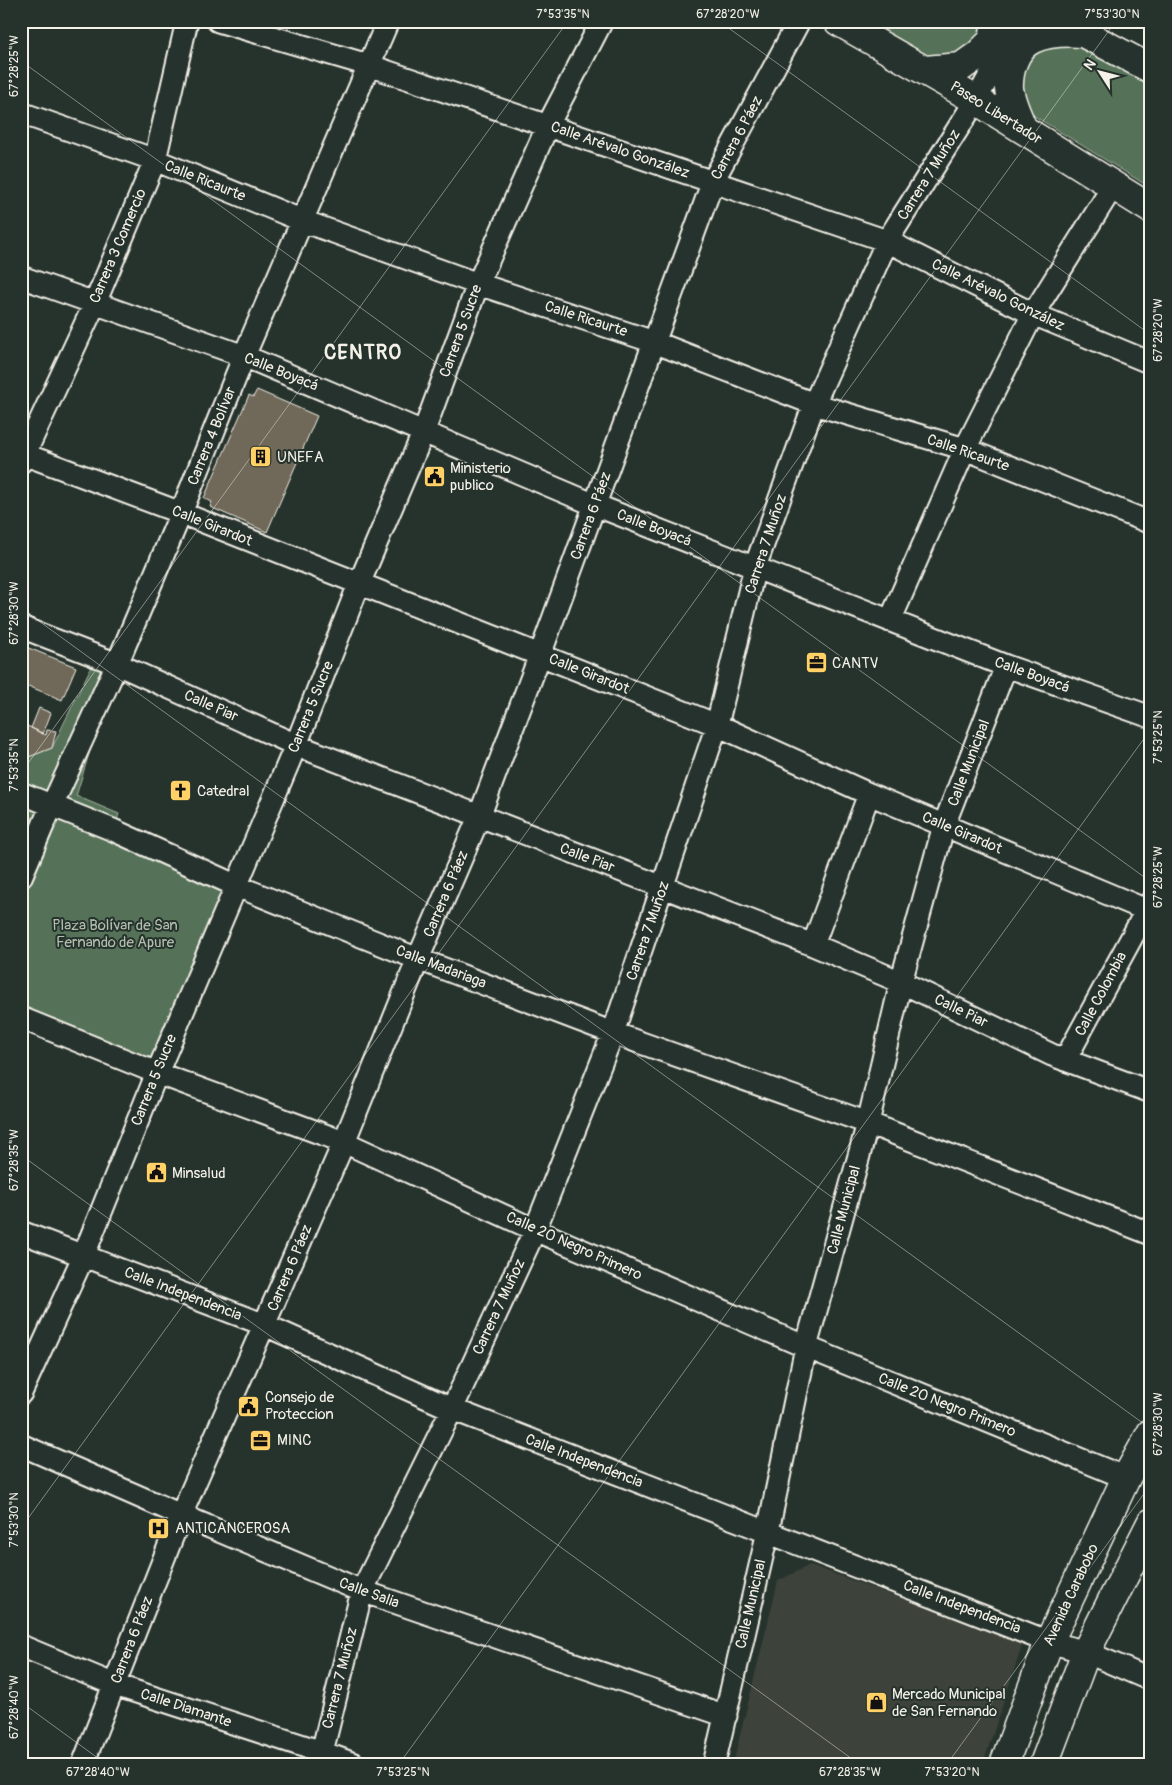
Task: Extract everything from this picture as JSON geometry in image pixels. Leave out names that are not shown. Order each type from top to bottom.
[{"type":"highway","name":"Paseo Libertador","points":[[838,21],[976,100],[1151,209]]},
{"type":"highway","points":[[925,70],[961,67],[978,55],[992,40],[996,21]]},
{"type":"highway","points":[[1023,129],[1010,90],[1010,70],[1018,52],[1032,39],[1062,32],[1072,27],[1151,69]]},
{"type":"highway","name":"Avenida Carabobo","points":[[1004,1764],[1049,1642],[1126,1478],[1151,1433]]},
{"type":"highway","points":[[1044,1764],[1086,1652],[1151,1523]]},
{"type":"street","name":"Carrera 3 Comercio","points":[[22,456],[95,303],[155,160],[187,21]]},
{"type":"street","name":"Calle Arévalo González","points":[[218,21],[368,65],[887,241],[1033,314],[1151,364]]},
{"type":"street","name":"Carrera 4 Bolívar","points":[[21,876],[117,664],[181,513],[244,356],[388,21]]},
{"type":"street","name":"Carrera 5 Sucre","points":[[21,1394],[83,1257],[157,1073],[296,745],[359,584],[424,431],[478,284],[548,125],[602,21]]},
{"type":"street","name":"Carrera 6 Páez","points":[[83,1764],[182,1515],[344,1142],[418,958],[479,817],[713,181],[799,21]]},
{"type":"street","name":"Carrera 7 Muñoz","points":[[321,1758],[362,1591],[452,1409],[535,1230],[613,1032],[717,725],[755,567],[814,404],[887,241],[976,100],[1020,21]]},
{"type":"street","name":"Calle Ricaurte","points":[[21,113],[155,160],[303,221],[478,284],[654,342],[814,404],[965,450],[1151,523]]},
{"type":"street","points":[[890,621],[965,450],[1033,314],[1113,186]]},
{"type":"street","name":"Calle Boyacá","points":[[21,278],[244,356],[595,505],[1006,666],[1151,717]]},
{"type":"street","name":"Calle Girardot","points":[[22,456],[181,513],[717,725],[869,794],[1149,908]]},
{"type":"street","name":"Calle Piar","points":[[21,627],[117,664],[296,745],[813,945],[901,982],[1065,1060],[1151,1092]]},
{"type":"street","name":"Calle Municipal","points":[[714,1764],[768,1531],[806,1347],[868,1123],[901,982],[944,825],[1006,666]]},
{"type":"street","name":"Calle Madariaga","points":[[21,793],[53,805],[237,886],[418,958],[613,1032],[868,1123],[1151,1234]]},
{"type":"street","points":[[813,945],[869,794]]},
{"type":"street","name":"Calle Colombia","points":[[1065,1060],[1149,908]]},
{"type":"street","name":"Calle 20 Negro Primero","points":[[21,1018],[157,1073],[344,1142],[535,1230],[806,1347],[1126,1478]]},
{"type":"street","name":"Calle Independencia","points":[[21,1232],[265,1325],[452,1409],[1049,1642],[1086,1652],[1151,1680]]},
{"type":"street","name":"Calle Salia","points":[[21,1445],[362,1591],[726,1716]]},
{"type":"street","name":"Calle Diamante","points":[[21,1646],[115,1685],[321,1758],[354,1764]]},
{"type":"shaded area","name":"Mercado Municipal de San Fernando","points":[[810,1565],[1023,1643],[983,1764],[733,1764],[778,1581]]},
{"type":"green space","points":[[864,21],[989,21],[988,37],[939,64]]},
{"type":"green space","points":[[1062,42],[1088,51],[1151,85],[1151,188],[1023,109],[1020,64],[1040,43]]},
{"type":"green space","name":"Plaza Bolívar de San Fernando de Apure","points":[[117,664],[76,796],[119,814],[113,830],[237,886],[157,1073],[21,1018],[21,877],[44,823],[21,813],[21,760],[52,748],[91,667]]},
{"type":"building","name":"UNEFA","points":[[257,390],[317,416],[267,532],[210,507],[212,502],[204,498],[249,395],[253,397]]},
{"type":"building","points":[[21,645],[76,667],[62,700],[21,683]]},
{"type":"building","points":[[39,708],[51,713],[43,734],[31,728]]},
{"type":"building","points":[[21,723],[46,735],[47,730],[56,731],[52,748],[21,760]]},
{"type":"place","name":"UNEFA","points":[[261,457]]},
{"type":"place","name":"Ministerio publico","points":[[434,477]]},
{"type":"place","name":"CANTV","points":[[816,663]]},
{"type":"place","name":"Catedral","points":[[181,791]]},
{"type":"place","name":"Minsalud","points":[[156,1173]]},
{"type":"place","name":"Consejo de Proteccion","points":[[249,1406]]},
{"type":"place","name":"MINC","points":[[261,1440]]},
{"type":"place","name":"ANTICANCEROSA","points":[[159,1528]]},
{"type":"place","name":"Mercado Municipal de San Fernando","points":[[876,1703]]},
{"type":"district","name":"CENTRO","points":[[363,352]]}]
